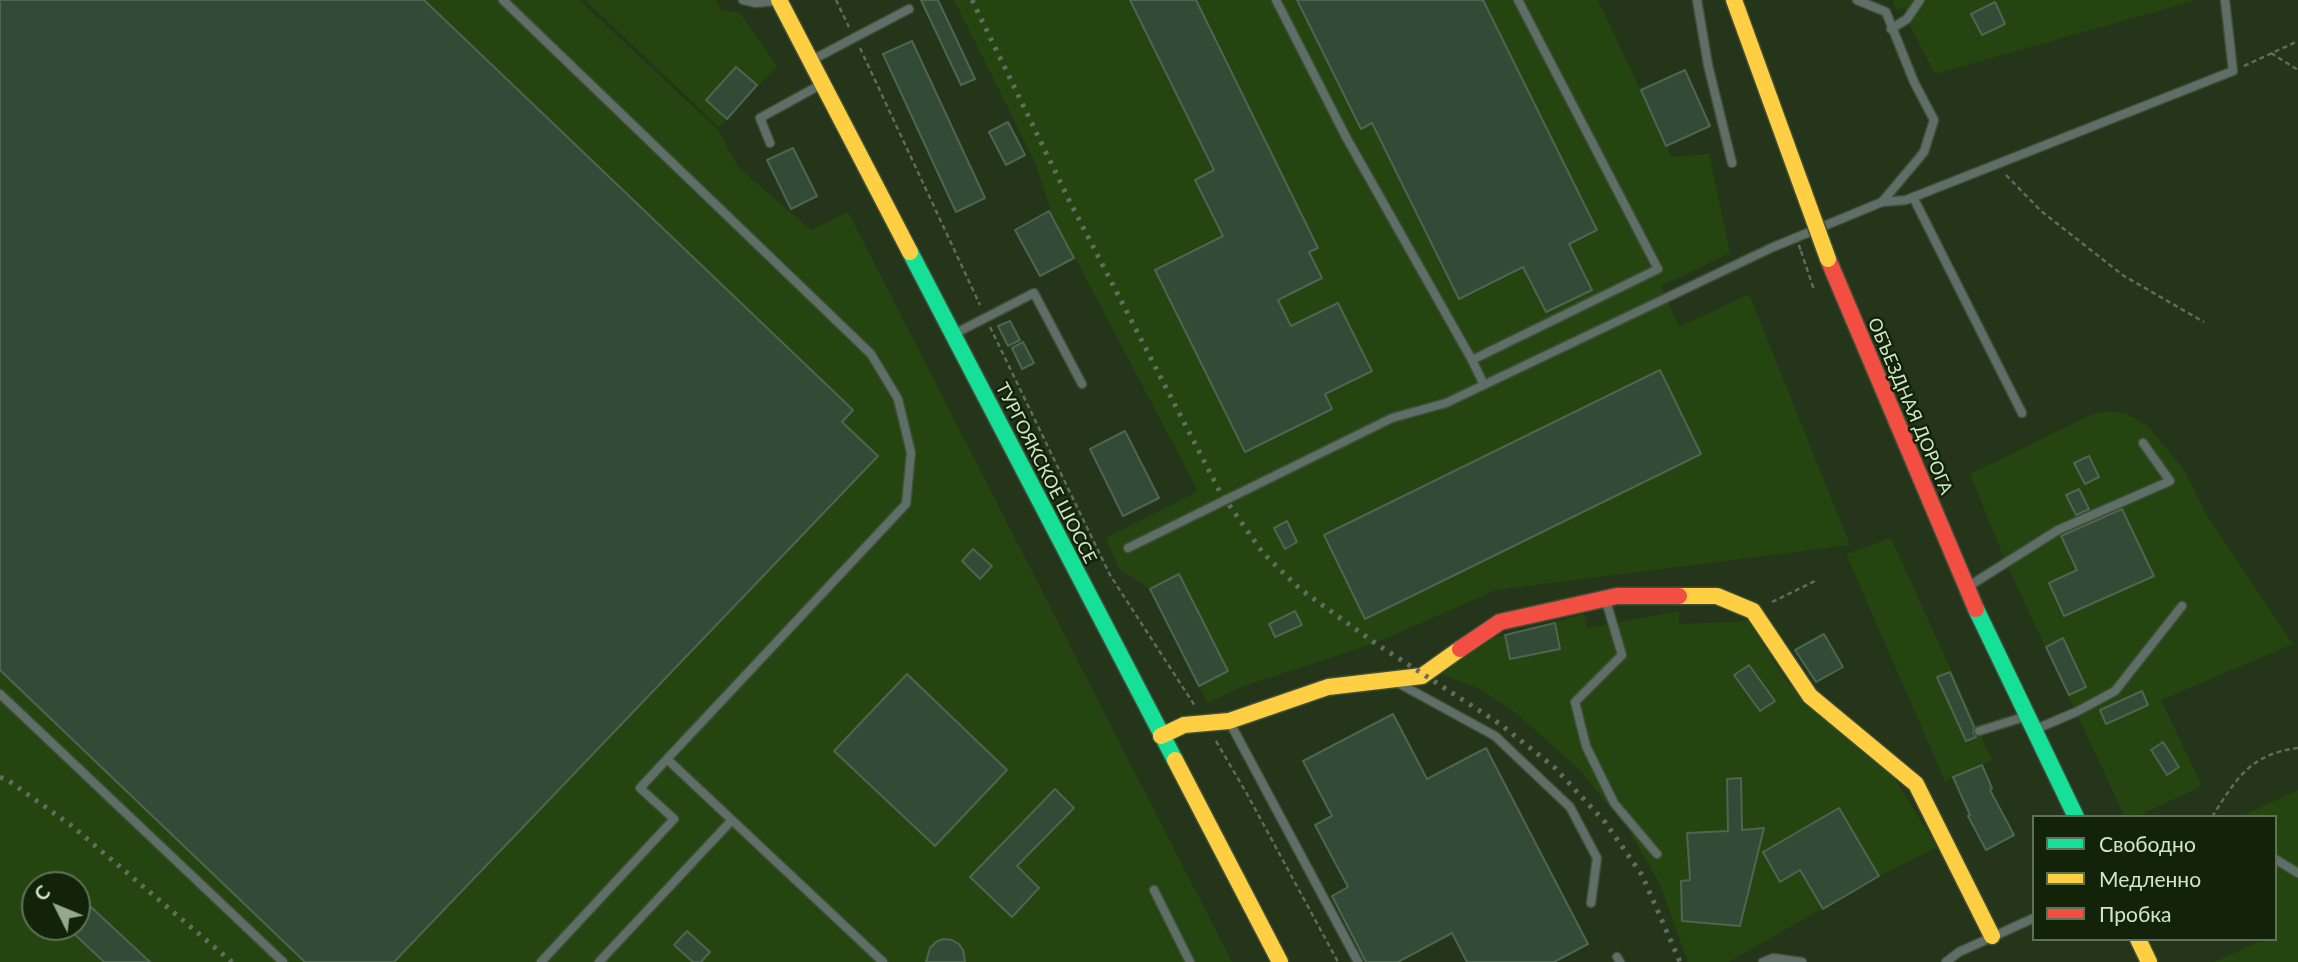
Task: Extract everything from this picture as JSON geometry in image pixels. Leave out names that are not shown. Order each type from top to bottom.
[{"type":"main road","name":"ТУРГОЯКСКОЕ ШОССЕ","points":[[779,0],[1280,962]]},
{"type":"main road","name":"ОБЪЕЗДНАЯ ДОРОГА","points":[[1734,0],[1828,259],[1966,588],[2075,815]]},
{"type":"main road","points":[[1161,736],[1184,725],[1228,721],[1328,687],[1422,676],[1500,622],[1617,596],[1717,596],[1753,611],[1810,696],[1916,784],[1992,936]]},
{"type":"main road","points":[[2139,941],[2149,962]]},
{"type":"lane","points":[[503,0],[871,354],[898,399],[911,453],[906,504],[640,788],[674,819],[541,962]]},
{"type":"lane","points":[[744,0],[756,3],[779,0]]},
{"type":"lane","points":[[1276,0],[1346,137],[1484,385]]},
{"type":"lane","points":[[1472,360],[1658,269],[1518,0]]},
{"type":"lane","points":[[1697,0],[1708,65],[1731,163]]},
{"type":"lane","points":[[1857,0],[1886,12],[1914,82],[1934,120],[1924,152],[1882,202]]},
{"type":"lane","points":[[1891,29],[1907,19],[1920,0]]},
{"type":"lane","points":[[1128,548],[1392,418],[1447,403],[1771,248],[1882,202],[1913,197],[1997,165],[2233,71],[2225,0]]},
{"type":"lane","points":[[811,61],[909,9]]},
{"type":"lane","points":[[770,143],[760,118],[823,84]]},
{"type":"lane","points":[[1913,197],[2022,413]]},
{"type":"lane","points":[[953,335],[1034,293],[1082,384]]},
{"type":"lane","points":[[1966,588],[2059,530],[2170,481],[2143,443]]},
{"type":"lane","points":[[1605,598],[1622,655],[1575,702],[1586,746],[1614,803],[1657,854]]},
{"type":"lane","points":[[1979,731],[2076,712],[2115,691],[2182,606]]},
{"type":"lane","points":[[1391,680],[1495,736],[1570,807],[1597,858],[1591,903]]},
{"type":"lane","points":[[0,694],[283,962]]},
{"type":"lane","points":[[1228,721],[1359,962]]},
{"type":"lane","points":[[667,759],[883,962]]},
{"type":"lane","points":[[599,962],[732,820]]},
{"type":"lane","points":[[2277,860],[2298,873]]},
{"type":"lane","points":[[1154,890],[1190,962]]},
{"type":"lane","points":[[1946,962],[1959,952],[2032,919]]},
{"type":"lane","points":[[1763,962],[1773,958],[1802,962]]},
{"type":"path","points":[[836,0],[1110,575],[1206,723],[1338,962]]},
{"type":"path","points":[[2233,71],[2297,40]]},
{"type":"path","points":[[2271,53],[2298,70]]},
{"type":"path","points":[[1997,165],[2041,211],[2124,276],[2204,322]]},
{"type":"path","points":[[1801,251],[1814,290]]},
{"type":"path","points":[[1753,611],[1815,581]]},
{"type":"path","points":[[2213,815],[2246,769],[2277,751],[2298,748]]},
{"type":"shaded area","points":[[0,0],[579,0],[719,131],[738,167],[811,230],[848,212],[1232,962],[0,962]]},
{"type":"shaded area","points":[[585,0],[715,0],[721,10],[740,13],[777,66],[719,127]]},
{"type":"shaded area","points":[[954,0],[1598,0],[1672,157],[1709,154],[1730,253],[1661,286],[1679,327],[1749,294],[1850,545],[1496,590],[1375,643],[1241,687],[1208,703],[1150,589],[1119,569],[1106,538],[1198,491],[1052,214],[1035,162]]},
{"type":"shaded area","points":[[1892,0],[2197,0],[1935,74],[1907,19],[1905,8],[1896,9]]},
{"type":"shaded area","points":[[2107,411],[2125,413],[2147,425],[2184,470],[2205,512],[2293,644],[2161,700],[2202,786],[2140,815],[2124,815],[2006,563],[1970,474],[2091,415]]},
{"type":"shaded area","points":[[1891,538],[1992,760],[1945,781],[1846,554]]},
{"type":"shaded area","points":[[1679,611],[1679,624],[1748,621],[1787,682],[1818,713],[1890,771],[1937,847],[1879,876],[1729,962],[1688,962],[1659,882],[1628,829],[1579,769],[1516,713],[1480,689],[1442,674],[1479,642],[1584,614],[1588,628]]},
{"type":"shaded area","points":[[2298,790],[2298,962],[2214,962],[2261,941],[2277,941],[2277,815],[2243,815]]},
{"type":"building","points":[[0,0],[424,0],[853,410],[842,422],[878,456],[394,962],[305,962],[0,670]]},
{"type":"building","points":[[921,0],[938,0],[975,79],[961,85]]},
{"type":"building","points":[[1130,0],[1196,0],[1318,248],[1309,252],[1322,278],[1278,300],[1291,326],[1338,303],[1372,371],[1325,394],[1332,409],[1245,452],[1155,270],[1223,236],[1195,180],[1214,170]]},
{"type":"building","points":[[1297,0],[1483,0],[1597,230],[1569,244],[1592,290],[1546,312],[1523,267],[1459,299],[1372,123],[1361,129]]},
{"type":"building","points":[[1995,2],[2005,24],[1982,35],[1971,14]]},
{"type":"building","points":[[912,41],[985,198],[956,212],[883,54]]},
{"type":"building","points":[[736,67],[757,85],[727,119],[706,100]]},
{"type":"building","points":[[1685,70],[1710,126],[1666,146],[1641,90]]},
{"type":"building","points":[[1008,122],[1025,155],[1006,165],[989,132]]},
{"type":"building","points":[[793,148],[817,196],[791,209],[767,160]]},
{"type":"building","points":[[1049,211],[1074,258],[1040,276],[1015,230]]},
{"type":"building","points":[[1010,321],[1020,340],[1008,346],[998,326]]},
{"type":"building","points":[[1023,342],[1034,363],[1022,369],[1012,348]]},
{"type":"building","points":[[1660,370],[1701,454],[1365,619],[1324,535]]},
{"type":"building","points":[[1125,431],[1159,498],[1123,516],[1090,449]]},
{"type":"building","points":[[2089,456],[2099,477],[2085,484],[2074,463]]},
{"type":"building","points":[[2079,489],[2089,509],[2076,515],[2066,495]]},
{"type":"building","points":[[2122,509],[2154,576],[2064,616],[2049,583],[2077,570],[2061,536]]},
{"type":"building","points":[[1287,521],[1297,542],[1285,549],[1274,528]]},
{"type":"building","points":[[973,549],[992,566],[980,579],[962,561]]},
{"type":"building","points":[[1179,574],[1228,671],[1199,686],[1150,589]]},
{"type":"building","points":[[1295,611],[1302,625],[1275,637],[1269,624]]},
{"type":"building","points":[[1555,623],[1560,649],[1510,659],[1505,635]]},
{"type":"building","points":[[1824,634],[1843,667],[1816,682],[1795,650]]},
{"type":"building","points":[[2063,638],[2086,687],[2069,695],[2046,647]]},
{"type":"building","points":[[1749,665],[1775,701],[1760,711],[1734,675]]},
{"type":"building","points":[[1950,672],[1974,727],[1976,737],[1966,741],[1937,677]]},
{"type":"building","points":[[907,674],[1007,770],[935,846],[834,751]]},
{"type":"building","points":[[2142,691],[2148,705],[2106,724],[2100,710]]},
{"type":"building","points":[[1393,714],[1427,779],[1486,748],[1588,944],[1554,962],[1467,962],[1452,933],[1398,962],[1366,962],[1332,896],[1348,887],[1315,825],[1332,816],[1303,761]]},
{"type":"building","points":[[2163,742],[2179,767],[2167,775],[2151,750]]},
{"type":"building","points":[[1982,765],[1992,788],[1990,790],[2014,835],[1986,850],[1968,816],[1970,815],[1953,777]]},
{"type":"building","points":[[1741,778],[1742,830],[1764,828],[1740,926],[1682,921],[1681,881],[1690,880],[1687,833],[1728,831],[1727,779]]},
{"type":"building","points":[[1055,789],[1074,808],[1017,866],[1039,888],[1012,917],[970,877]]},
{"type":"building","points":[[1839,808],[1879,876],[1823,909],[1800,870],[1780,882],[1763,852]]},
{"type":"building","points":[[91,907],[150,962],[104,962],[82,941],[91,941]]},
{"type":"building","points":[[687,931],[710,952],[701,962],[693,962],[674,945]]},
{"type":"building","points":[[943,939],[959,944],[965,962],[926,962],[930,948]]},
{"type":"railway","points":[[972,0],[1069,200],[1220,492],[1263,553],[1300,589],[1375,643],[1500,724],[1554,767],[1605,822],[1642,875],[1680,962]]},
{"type":"railway","points":[[0,777],[72,826],[232,962]]},
{"type":"traffic: fast","points":[[910,252],[1175,760]]},
{"type":"traffic: fast","points":[[1976,609],[2075,815]]},
{"type":"traffic: slow","points":[[779,0],[910,252]]},
{"type":"traffic: slow","points":[[1734,0],[1803,190]]},
{"type":"traffic: slow","points":[[1803,190],[1828,259]]},
{"type":"traffic: slow","points":[[1679,596],[1717,596],[1753,611],[1810,696],[1916,784],[1992,936]]},
{"type":"traffic: slow","points":[[1161,736],[1184,725],[1229,721],[1328,687],[1422,676],[1460,649]]},
{"type":"traffic: slow","points":[[1175,760],[1280,962]]},
{"type":"traffic: slow","points":[[2139,941],[2149,962]]},
{"type":"traffic: jam","points":[[1828,259],[1976,609]]},
{"type":"traffic: jam","points":[[1460,649],[1500,622],[1617,596],[1679,596]]}]
